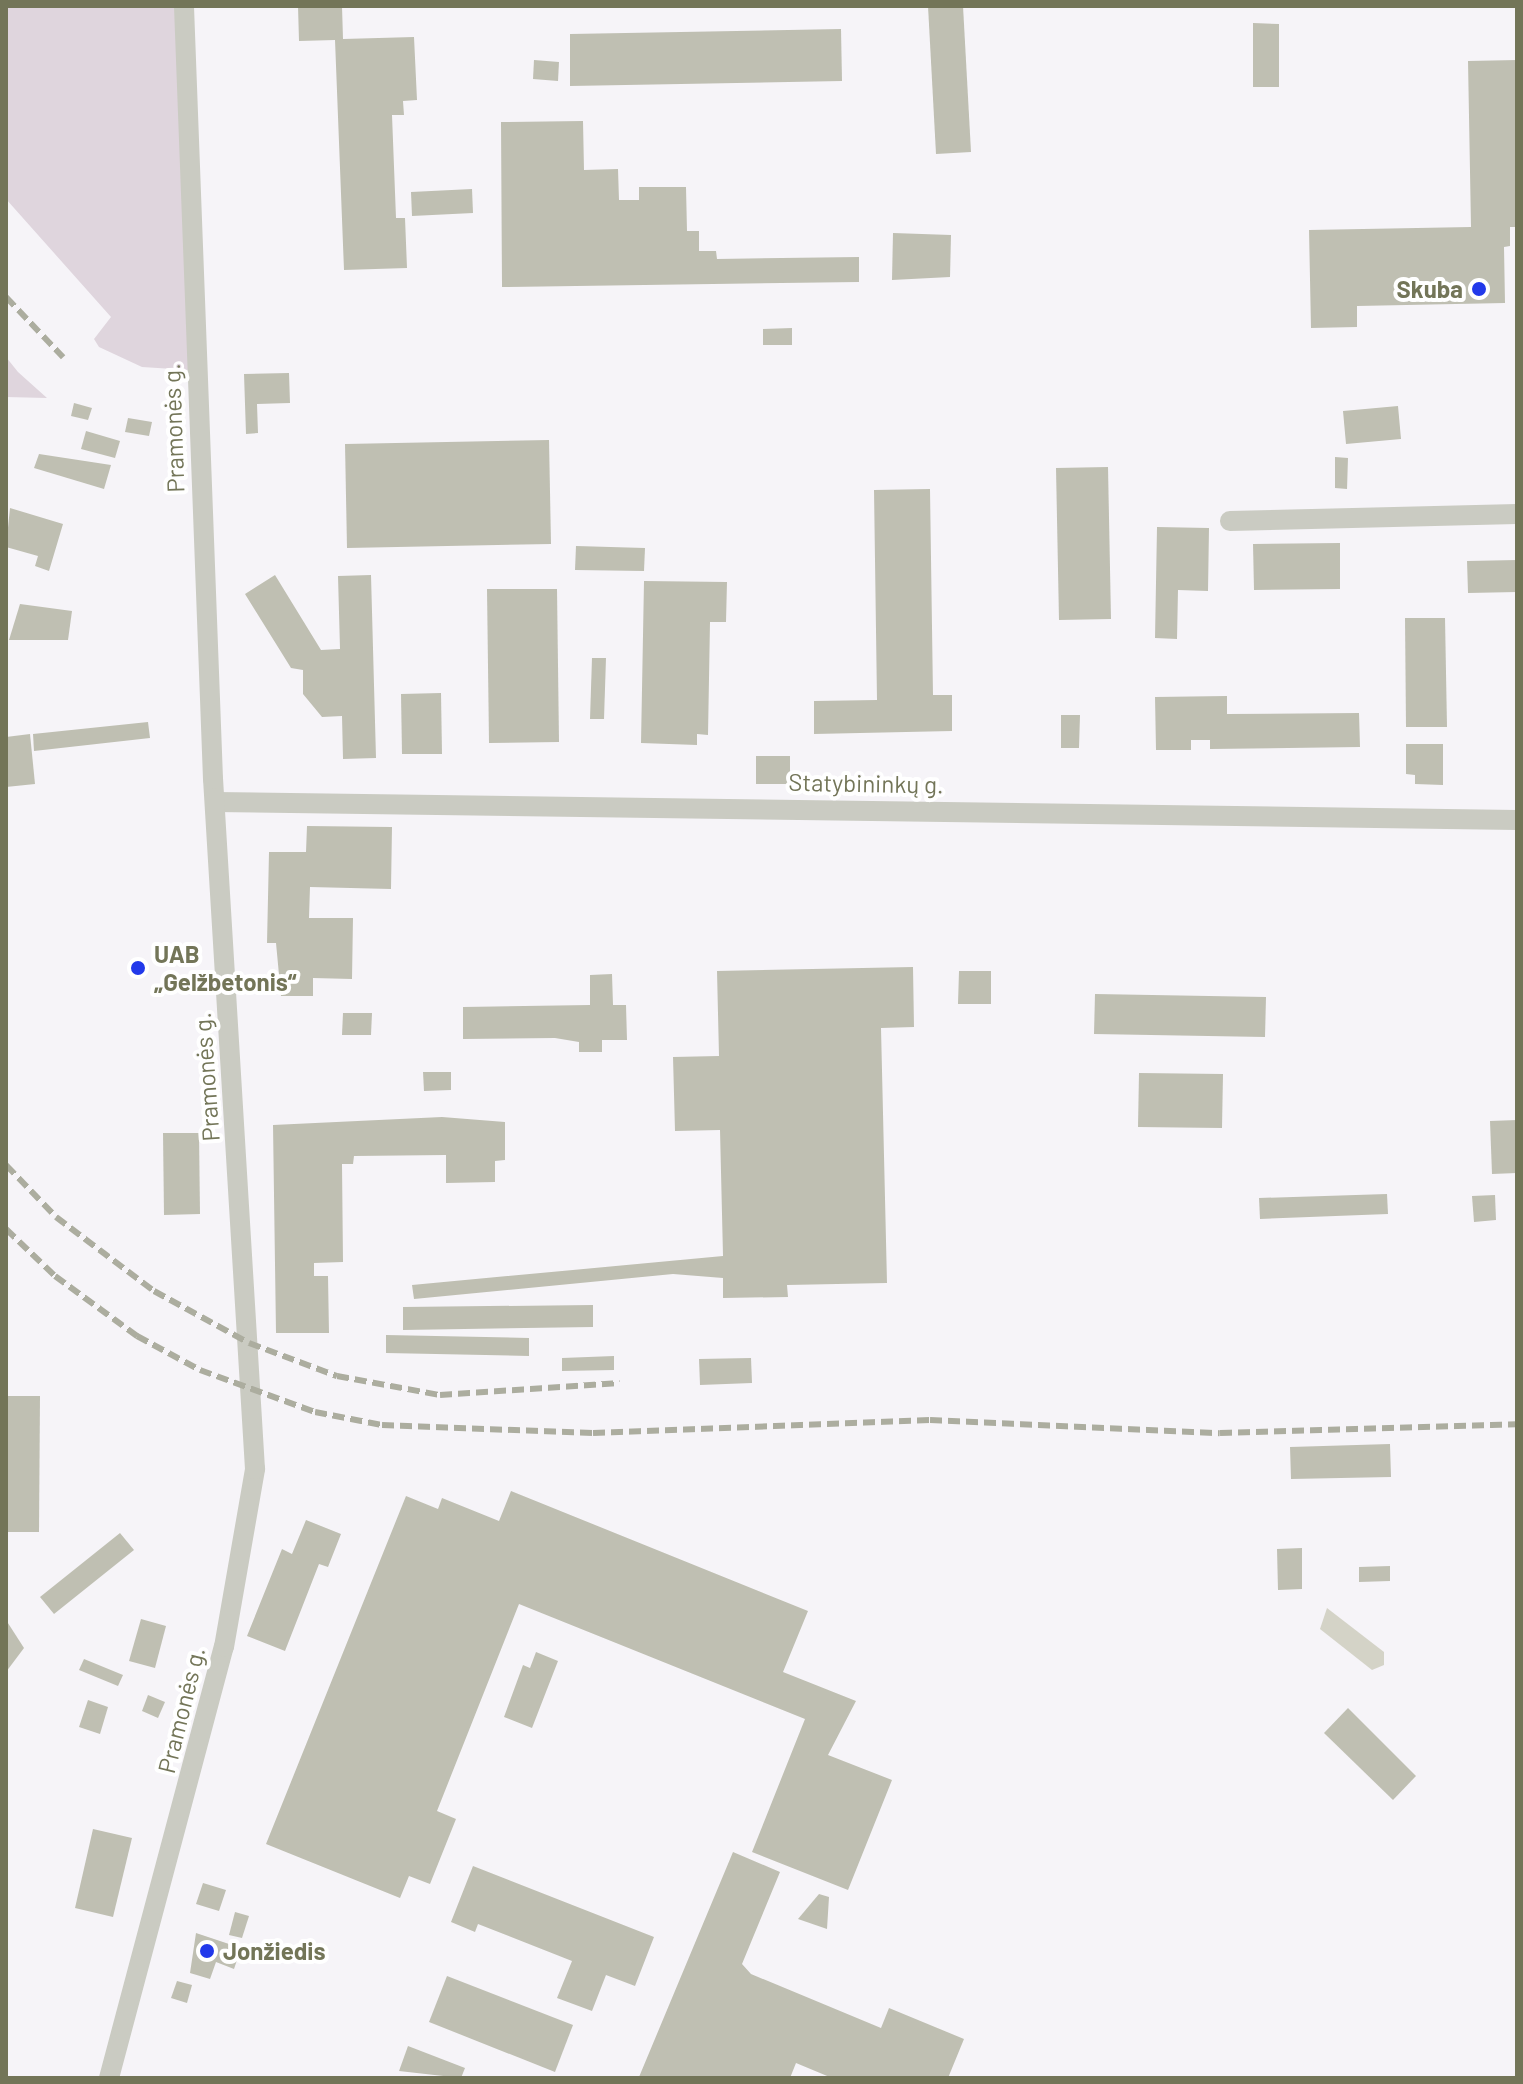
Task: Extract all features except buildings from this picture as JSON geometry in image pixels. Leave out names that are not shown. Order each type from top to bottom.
[{"type":"street","name":"Pramonės g.","points":[[109,2078],[205,1725],[254,1497],[215,802],[184,6]]},
{"type":"street","points":[[1230,521],[1517,514]]},
{"type":"street","name":"Statybininkų g.","points":[[215,802],[1517,820]]},
{"type":"shaded area","points":[[6,6],[175,6],[189,370],[142,367],[99,347],[94,339],[111,317],[6,199]]},
{"type":"shaded area","points":[[6,357],[18,372],[47,398],[6,397]]},
{"type":"shaded area","points":[[1327,1608],[1384,1652],[1384,1665],[1372,1670],[1320,1629]]},
{"type":"railway","points":[[6,297],[63,357]]},
{"type":"railway","points":[[6,1165],[56,1217],[154,1291],[249,1343],[337,1376],[440,1395],[620,1383]]},
{"type":"railway","points":[[6,1229],[55,1276],[137,1336],[200,1370],[315,1412],[382,1425],[593,1433],[930,1420],[1220,1433],[1517,1424]]},
{"type":"place","name":"Skuba","points":[[1479,289]]},
{"type":"place","name":"UAB „Gelžbetonis“","points":[[138,968]]},
{"type":"place","name":"Jonžiedis","points":[[207,1951]]}]
